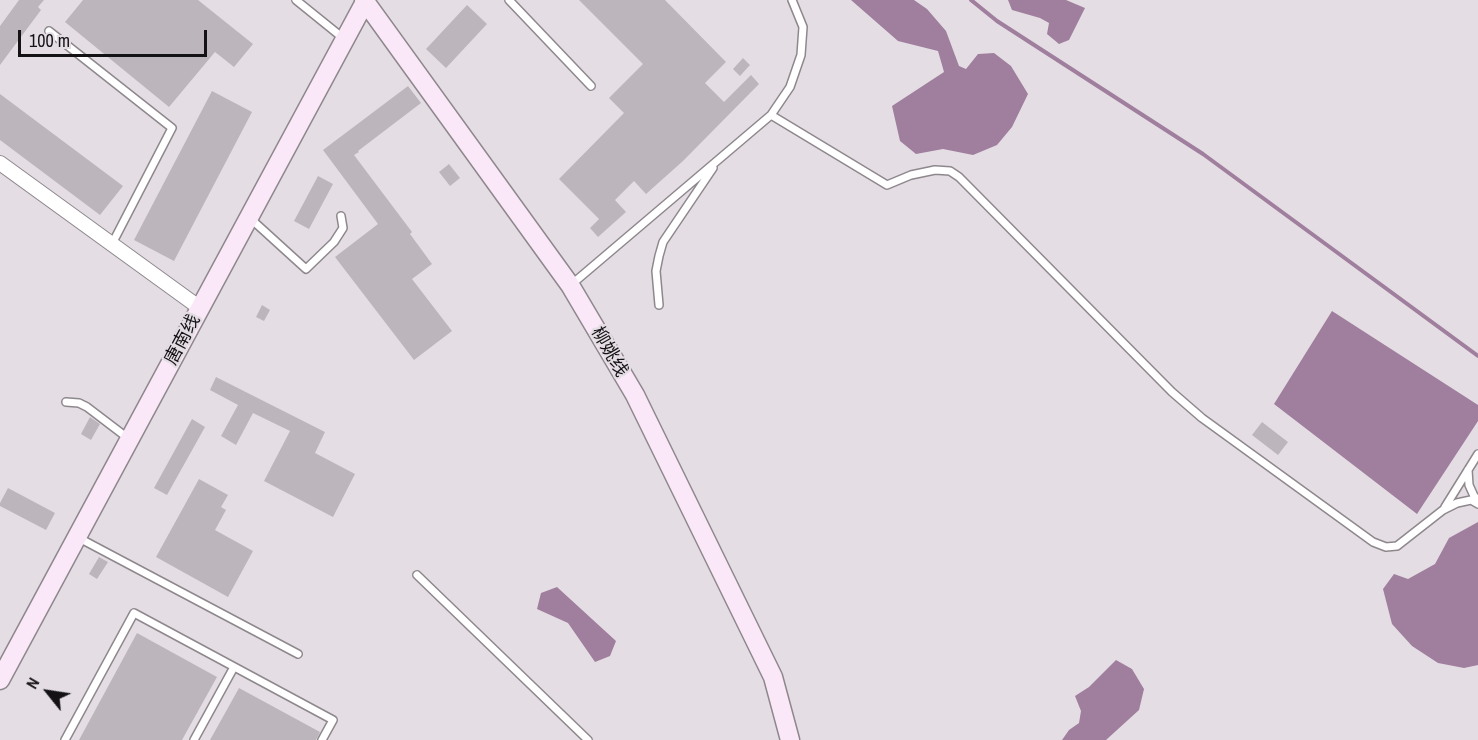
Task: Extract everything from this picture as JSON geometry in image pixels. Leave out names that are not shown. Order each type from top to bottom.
[{"type":"street","name":"唐南线","points":[[0,680],[365,1]]},
{"type":"street","name":"柳姚线","points":[[365,1],[570,285],[635,395],[773,677],[790,740]]},
{"type":"street","points":[[0,163],[200,308]]},
{"type":"lane","points":[[296,0],[345,39]]},
{"type":"lane","points":[[509,0],[591,86]]},
{"type":"lane","points":[[570,285],[771,115],[790,87],[801,55],[803,27],[792,0]]},
{"type":"lane","points":[[49,30],[172,128],[112,244]]},
{"type":"lane","points":[[771,115],[887,186],[911,175],[935,170],[950,171],[959,177],[1172,392],[1202,418],[1373,542],[1386,547],[1397,546],[1443,510],[1457,502],[1471,500],[1478,502]]},
{"type":"lane","points":[[659,304],[657,271],[663,242],[718,161]]},
{"type":"lane","points":[[249,217],[306,269],[334,242],[343,228],[341,216]]},
{"type":"lane","points":[[66,402],[79,403],[87,407],[129,439]]},
{"type":"lane","points":[[1443,510],[1478,454]]},
{"type":"lane","points":[[1468,470],[1469,484],[1478,502]]},
{"type":"lane","points":[[77,536],[298,654]]},
{"type":"lane","points":[[417,575],[588,740]]},
{"type":"lane","points":[[65,740],[134,613],[333,720],[322,740]]},
{"type":"lane","points":[[194,740],[234,667]]},
{"type":"shaded area","points":[[851,0],[914,0],[927,9],[946,31],[959,66],[966,69],[978,54],[994,53],[1011,66],[1028,94],[1012,127],[997,145],[973,155],[943,149],[916,154],[900,141],[892,106],[944,72],[938,51],[898,41]]},
{"type":"shaded area","points":[[1008,0],[1066,0],[1085,8],[1069,40],[1059,44],[1047,34],[1049,23],[1012,10]]},
{"type":"shaded area","points":[[1332,311],[1478,405],[1478,421],[1417,514],[1274,404]]},
{"type":"shaded area","points":[[1478,522],[1478,665],[1464,668],[1438,663],[1412,646],[1392,624],[1383,589],[1394,574],[1408,579],[1435,564],[1449,538]]},
{"type":"shaded area","points":[[557,587],[616,641],[610,656],[595,662],[568,623],[537,609],[541,593]]},
{"type":"shaded area","points":[[1116,660],[1132,669],[1144,689],[1139,710],[1106,740],[1062,740],[1069,730],[1079,723],[1081,711],[1075,696],[1089,687]]},
{"type":"building","points":[[19,0],[44,0],[38,7],[41,10],[0,65],[0,26]]},
{"type":"building","points":[[83,0],[198,0],[253,44],[234,67],[215,52],[169,107],[65,22]]},
{"type":"building","points":[[579,0],[665,0],[726,62],[705,83],[724,102],[751,75],[759,84],[683,161],[646,194],[634,181],[615,200],[626,212],[598,237],[590,228],[599,219],[559,179],[624,113],[609,98],[643,64]]},
{"type":"building","points":[[467,5],[487,24],[446,68],[426,49]]},
{"type":"building","points":[[743,58],[750,65],[740,76],[733,69]]},
{"type":"building","points":[[408,86],[421,103],[354,155],[412,232],[410,234],[432,264],[412,279],[452,331],[414,360],[335,257],[378,224],[323,150]]},
{"type":"building","points":[[212,91],[252,112],[174,261],[134,240]]},
{"type":"building","points":[[0,94],[123,186],[100,215],[0,140]]},
{"type":"building","points":[[449,164],[460,178],[450,186],[439,172]]},
{"type":"building","points":[[318,176],[333,184],[309,229],[294,221]]},
{"type":"building","points":[[262,305],[270,310],[264,321],[256,317]]},
{"type":"building","points":[[216,377],[325,432],[315,453],[355,474],[333,517],[264,481],[290,431],[253,413],[236,445],[221,436],[238,405],[210,390]]},
{"type":"building","points":[[90,417],[100,424],[91,440],[81,434]]},
{"type":"building","points":[[192,419],[205,427],[167,495],[154,488]]},
{"type":"building","points":[[1262,422],[1288,442],[1278,455],[1252,435]]},
{"type":"building","points":[[199,479],[228,495],[221,507],[226,510],[215,530],[253,551],[228,597],[156,557]]},
{"type":"building","points":[[8,488],[55,513],[46,530],[0,506]]},
{"type":"building","points":[[99,557],[108,562],[97,579],[89,574]]},
{"type":"building","points":[[137,633],[217,677],[182,740],[79,740]]},
{"type":"building","points":[[239,688],[320,732],[316,740],[210,740]]},
{"type":"waterway","points":[[971,0],[997,21],[1203,154],[1478,356]]}]
